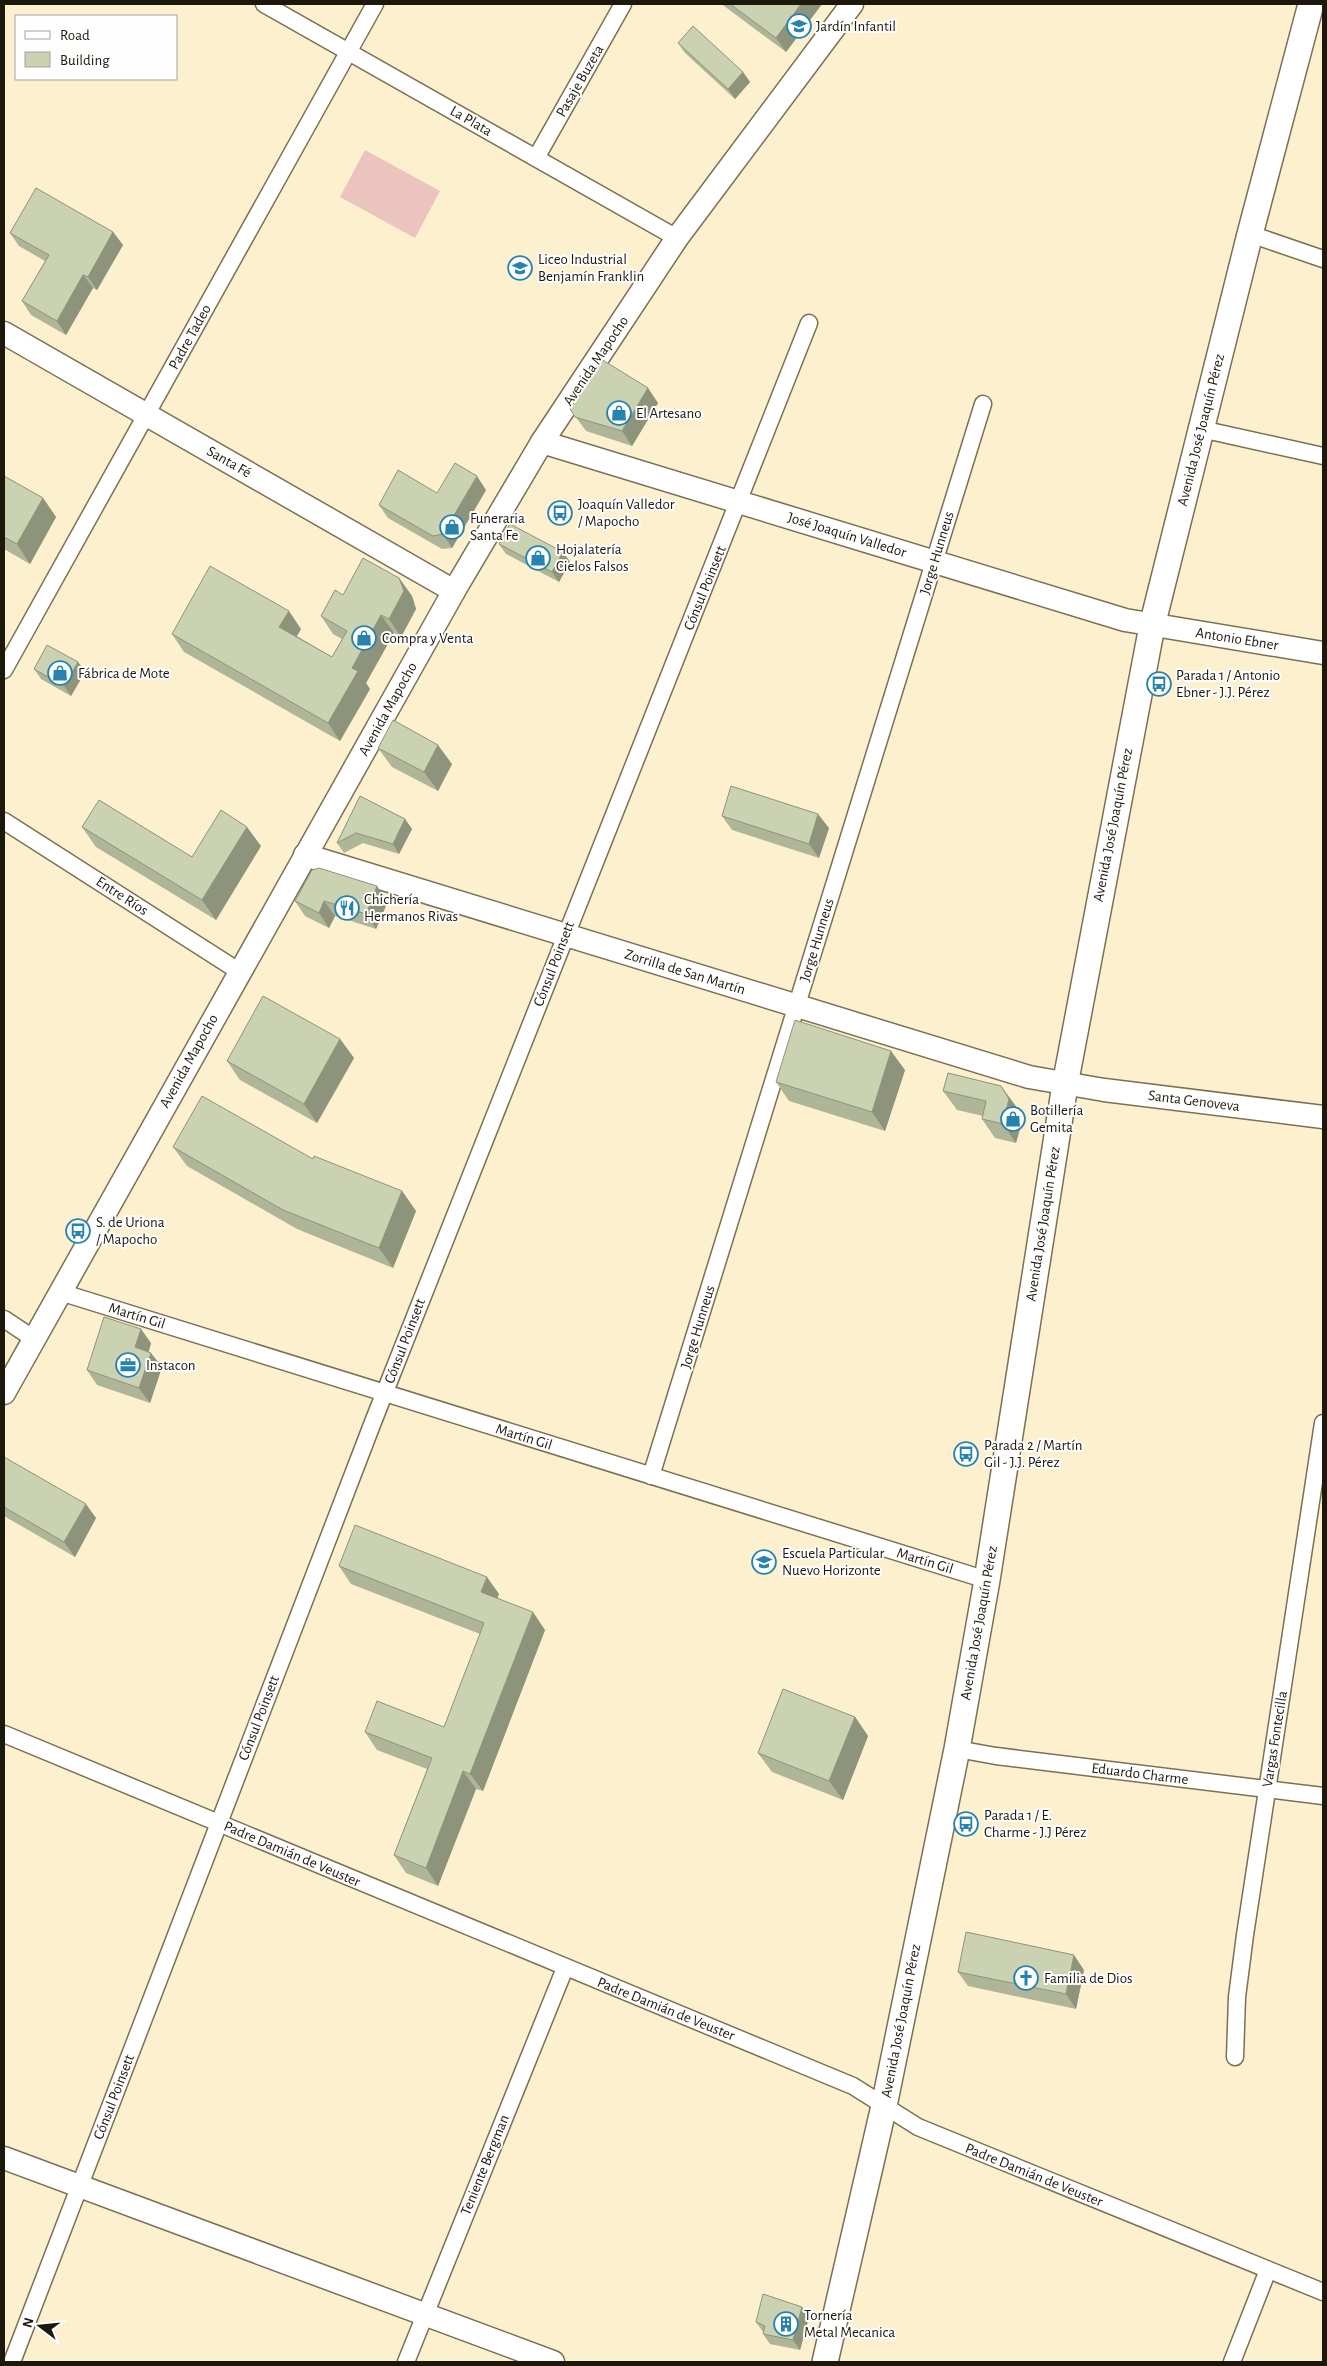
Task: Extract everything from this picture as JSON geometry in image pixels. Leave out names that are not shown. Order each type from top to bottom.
[{"type":"main road","name":"Avenida José Joaquín Pérez","points":[[825,2362],[884,2106],[957,1749],[987,1580],[1065,1085],[1152,626],[1250,234],[1311,4]]},
{"type":"street","name":"La Plata","points":[[264,4],[677,238]]},
{"type":"street","name":"Padre Tadeo","points":[[4,670],[375,4]]},
{"type":"street","name":"Pasaje Buzeta","points":[[536,158],[623,4]]},
{"type":"street","name":"Avenida Mapocho","points":[[4,1393],[454,590],[542,442],[677,238],[852,4]]},
{"type":"street","points":[[1250,234],[1323,259]]},
{"type":"street","name":"Cónsul Poinsett","points":[[12,2362],[385,1393],[809,323]]},
{"type":"street","name":"Santa Fé","points":[[4,333],[454,590]]},
{"type":"street","name":"Jorge Hunneus","points":[[651,1476],[984,404]]},
{"type":"street","points":[[1201,428],[1323,456]]},
{"type":"street","name":"José Joaquín Valledor","points":[[542,442],[1125,620],[1152,626]]},
{"type":"street","name":"Antonio Ebner","points":[[1152,626],[1323,652]]},
{"type":"street","name":"Entre Ríos","points":[[4,821],[240,972]]},
{"type":"street","name":"Zorrilla de San Martín","points":[[305,855],[1029,1077],[1065,1085]]},
{"type":"street","name":"Santa Genoveva","points":[[1065,1085],[1323,1117]]},
{"type":"street","name":"Martín Gil","points":[[60,1292],[987,1580]]},
{"type":"street","points":[[4,1319],[34,1338]]},
{"type":"street","name":"Vargas Fontecilla","points":[[1235,2057],[1240,1966],[1323,1423]]},
{"type":"street","name":"Padre Damián de Veuster","points":[[4,1734],[853,2086],[928,2131],[1323,2292]]},
{"type":"street","name":"Eduardo Charme","points":[[957,1749],[1006,1758],[1323,1796]]},
{"type":"street","name":"Teniente Bergman","points":[[406,2362],[565,1968]]},
{"type":"street","points":[[4,2158],[553,2362]]},
{"type":"street","points":[[1232,2362],[1268,2270]]},
{"type":"shaded area","points":[[365,150],[440,191],[415,238],[340,197]]},
{"type":"building","points":[[730,4],[801,4],[776,38]]},
{"type":"building","points":[[693,26],[743,72],[728,89],[678,43]]},
{"type":"building","points":[[36,188],[113,232],[88,277],[83,275],[57,321],[22,301],[49,255],[10,233]]},
{"type":"building","points":[[601,359],[648,388],[622,431],[575,417],[570,409]]},
{"type":"building","points":[[455,463],[477,476],[443,534],[433,536],[379,505],[398,470],[437,493]]},
{"type":"building","points":[[4,476],[43,498],[17,544],[4,537]]},
{"type":"building","name":"Hojalatería Cielos Falsos","points":[[510,524],[563,552],[552,572],[499,544]]},
{"type":"building","points":[[363,558],[399,578],[404,591],[389,619],[381,615],[352,668],[358,671],[328,723],[172,634],[210,566],[289,611],[279,627],[332,657],[347,631],[321,616],[335,590],[343,595]]},
{"type":"building","points":[[47,645],[78,662],[64,686],[34,669]]},
{"type":"building","points":[[393,720],[438,745],[424,772],[378,748]]},
{"type":"building","points":[[731,786],[818,814],[809,844],[722,816]]},
{"type":"building","points":[[360,796],[405,819],[393,844],[356,833],[337,843]]},
{"type":"building","points":[[99,800],[192,857],[221,810],[247,827],[202,900],[82,827]]},
{"type":"building","points":[[319,868],[377,886],[366,914],[324,901],[319,913],[295,901],[312,870]]},
{"type":"building","points":[[263,996],[340,1039],[304,1104],[227,1061]]},
{"type":"building","points":[[795,1020],[891,1051],[872,1112],[776,1082]]},
{"type":"building","points":[[948,1073],[1001,1086],[1009,1099],[1003,1124],[982,1119],[986,1101],[943,1091]]},
{"type":"building","points":[[202,1096],[313,1159],[314,1156],[402,1191],[379,1248],[283,1210],[173,1147]]},
{"type":"building","name":"Instacon","points":[[104,1317],[141,1329],[135,1347],[151,1353],[139,1388],[87,1370]]},
{"type":"building","points":[[4,1457],[86,1504],[64,1542],[4,1507]]},
{"type":"building","points":[[355,1525],[487,1577],[481,1592],[533,1612],[470,1774],[463,1771],[426,1868],[394,1855],[432,1758],[365,1732],[377,1701],[444,1727],[484,1623],[339,1566]]},
{"type":"building","points":[[783,1689],[855,1717],[829,1781],[758,1753]]},
{"type":"building","name":"Familia de Dios","points":[[966,1932],[1074,1955],[1066,1994],[958,1972]]},
{"type":"building","name":"Tornería Metal Mecanica","points":[[763,2294],[802,2307],[793,2340],[763,2334],[765,2326],[756,2322]]},
{"type":"place","name":"Jardín Infantil","points":[[799,26]]},
{"type":"place","name":"Liceo Industrial Benjamín Franklin","points":[[520,268]]},
{"type":"place","name":"El Artesano","points":[[619,413]]},
{"type":"place","name":"Joaquín Valledor / Mapocho","points":[[560,513]]},
{"type":"place","name":"Funeraria Santa Fe","points":[[452,527]]},
{"type":"place","name":"Hojalatería Cielos Falsos","points":[[538,558]]},
{"type":"place","name":"Compra y Venta","points":[[364,638]]},
{"type":"place","name":"Fábrica de Mote","points":[[60,673]]},
{"type":"place","name":"Parada 1 / Antonio Ebner - J.J. Pérez","points":[[1159,684]]},
{"type":"place","name":"Chichería Hermanos Rivas","points":[[347,908]]},
{"type":"place","name":"Botillería Gemita","points":[[1013,1119]]},
{"type":"place","name":"S. de Uriona / Mapocho","points":[[78,1231]]},
{"type":"place","name":"Instacon","points":[[128,1365]]},
{"type":"place","name":"Parada 2 / Martín Gil - J.J. Pérez","points":[[966,1454]]},
{"type":"place","name":"Escuela Particular Nuevo Horizonte","points":[[764,1562]]},
{"type":"place","name":"Parada 1 / E. Charme - J.J Pérez","points":[[966,1824]]},
{"type":"place","name":"Familia de Dios","points":[[1026,1978]]},
{"type":"place","name":"Tornería Metal Mecanica","points":[[786,2324]]}]
